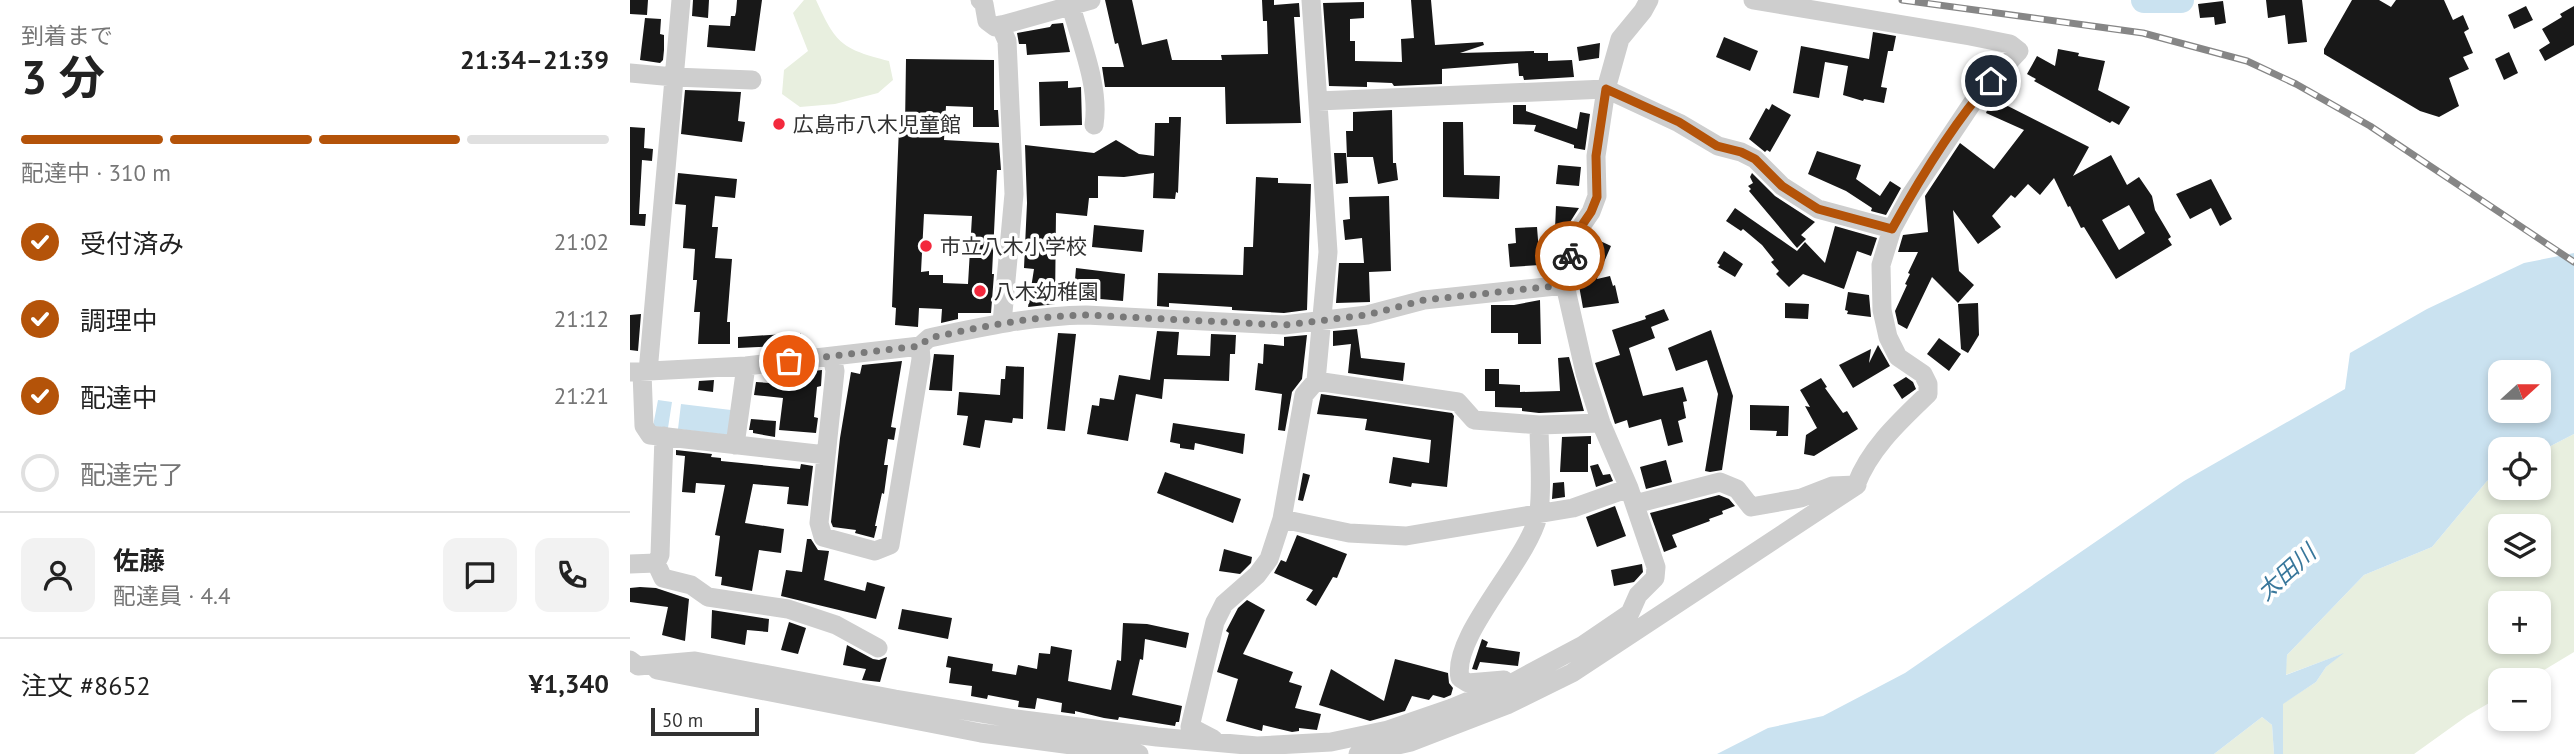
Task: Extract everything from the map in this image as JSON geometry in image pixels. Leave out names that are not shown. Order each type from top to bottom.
[{"type":"street","points":[[681,0],[640,372],[644,426],[650,435],[826,455]]},
{"type":"street","points":[[980,0],[984,4],[988,21],[995,27],[1091,0]]},
{"type":"street","points":[[1268,754],[1231,749],[1190,727],[1215,622],[1224,604],[1257,575],[1269,559],[1282,519],[1304,396],[1316,381],[1328,252],[1311,0]]},
{"type":"street","points":[[633,663],[695,661],[1016,719],[1257,746],[1331,743],[1388,730],[1452,708],[1514,682],[1583,645],[1630,613],[1638,595],[1655,578],[1656,567],[1632,496],[1601,423],[1585,373],[1564,285],[1578,231],[1597,197],[1596,156],[1606,89],[1620,39],[1649,0]]},
{"type":"street","points":[[1753,0],[1970,36],[2010,44],[2019,51],[1977,96],[1910,196],[1892,229],[1881,265],[1882,310],[1888,337],[1898,357],[1923,374],[1928,384],[1928,394],[1891,430],[1863,465],[1857,485]]},
{"type":"street","points":[[1071,6],[1096,110],[1094,125]]},
{"type":"street","points":[[1000,25],[1007,41],[1014,194],[1002,323]]},
{"type":"street","points":[[630,72],[674,77],[752,80]]},
{"type":"street","points":[[1318,102],[1606,89],[1679,122],[1717,146],[1755,159],[1782,186],[1818,209],[1892,229]]},
{"type":"street","points":[[640,372],[746,366],[920,346],[929,338],[1053,316],[1086,315],[1284,325],[1367,315],[1424,300],[1564,285]]},
{"type":"street","points":[[832,356],[835,371],[819,523],[823,537],[875,551],[890,545],[921,359],[920,346]]},
{"type":"street","points":[[735,444],[746,366]]},
{"type":"street","points":[[1316,381],[1458,402],[1474,420],[1539,425],[1601,423]]},
{"type":"street","points":[[1514,682],[1501,679],[1468,683],[1460,678],[1458,668],[1480,614],[1531,537],[1539,514],[1539,425]]},
{"type":"street","points":[[656,563],[660,555],[664,436]]},
{"type":"street","points":[[1358,754],[1411,742],[1507,705],[1572,673],[1875,472]]},
{"type":"street","points":[[1282,519],[1349,533],[1406,536],[1720,482],[1737,489],[1751,507],[1801,498],[1832,485],[1857,485]]},
{"type":"street","points":[[630,564],[656,563]]},
{"type":"street","points":[[656,563],[663,578],[691,585],[708,597],[788,609],[836,625],[878,648]]},
{"type":"street","points":[[633,663],[698,680],[981,733],[1139,754]]},
{"type":"green space","points":[[804,0],[816,0],[829,26],[842,43],[861,53],[889,61],[893,80],[878,93],[835,104],[800,107],[782,94],[784,70],[808,51],[793,13]]},
{"type":"green space","points":[[2574,434],[2574,652],[2548,668],[2488,668],[2488,704],[2414,754],[2283,754],[2282,704],[2316,682],[2326,667],[2342,654],[2285,675],[2287,655],[2364,575],[2432,547],[2487,481],[2488,500],[2551,500],[2551,446]]},
{"type":"green space","points":[[2262,717],[2272,725],[2274,754],[2214,754]]},
{"type":"water","name":"太田川","points":[[2574,253],[2574,434],[2551,446],[2551,437],[2488,437],[2488,480],[2432,547],[2364,575],[2287,655],[2286,675],[2344,653],[2326,667],[2316,682],[2283,704],[2283,754],[2274,754],[2272,725],[2262,717],[2214,754],[1717,754],[1768,728],[1823,716],[1905,673],[2184,481],[2345,389],[2350,353],[2427,309],[2524,263]]},
{"type":"water","points":[[658,400],[672,402],[668,428],[653,426]]},
{"type":"water","points":[[681,404],[731,410],[728,435],[678,429]]},
{"type":"building","points":[[630,0],[648,0],[647,15],[630,14]]},
{"type":"building","points":[[693,0],[709,0],[708,18],[692,16]]},
{"type":"building","points":[[737,0],[762,0],[755,51],[707,47],[709,25],[730,26],[731,16],[735,16]]},
{"type":"building","points":[[1105,0],[1132,0],[1142,45],[1167,39],[1172,60],[1222,60],[1221,55],[1268,54],[1267,21],[1263,21],[1262,0],[1274,0],[1274,5],[1299,3],[1300,17],[1294,17],[1301,123],[1226,124],[1225,87],[1105,87],[1102,67],[1124,67],[1118,43],[1115,44]]},
{"type":"building","points":[[1411,0],[1431,0],[1435,45],[1483,42],[1484,45],[1460,53],[1548,53],[1548,61],[1572,60],[1574,77],[1524,80],[1523,76],[1519,76],[1518,63],[1442,69],[1442,84],[1394,86],[1392,83],[1367,82],[1367,87],[1329,86],[1323,3],[1364,2],[1364,18],[1350,19],[1350,41],[1355,41],[1355,61],[1402,62],[1401,39],[1414,38]]},
{"type":"building","points":[[2266,0],[2302,0],[2307,42],[2288,44],[2285,15],[2268,18]]},
{"type":"building","points":[[2352,0],[2379,0],[2391,7],[2396,0],[2444,0],[2453,20],[2463,15],[2469,29],[2464,32],[2473,53],[2463,57],[2469,69],[2449,78],[2459,106],[2439,117],[2420,111],[2324,54],[2324,49]]},
{"type":"building","points":[[2223,1],[2226,23],[2215,25],[2214,17],[2200,18],[2198,4]]},
{"type":"building","points":[[2526,6],[2533,20],[2514,29],[2508,15]]},
{"type":"building","points":[[2574,6],[2574,45],[2545,61],[2539,50],[2550,43],[2542,29]]},
{"type":"building","points":[[645,18],[661,19],[660,34],[664,35],[664,50],[660,63],[640,60]]},
{"type":"building","points":[[1063,23],[1070,52],[1027,55],[1026,44],[1019,44],[1017,33]]},
{"type":"building","points":[[1873,32],[1896,36],[1893,51],[1888,51],[1881,87],[1887,88],[1884,103],[1843,95],[1848,66],[1825,62],[1819,98],[1793,93],[1801,46],[1869,59]]},
{"type":"building","points":[[1724,37],[1758,51],[1750,71],[1716,57]]},
{"type":"building","points":[[1600,43],[1599,58],[1579,61],[1577,47]]},
{"type":"building","points":[[2058,49],[2105,61],[2098,90],[2130,107],[2119,125],[2112,121],[2110,123],[2034,81],[2036,79],[2027,74],[2037,56],[2055,66]]},
{"type":"building","points":[[2509,52],[2518,73],[2504,80],[2495,59]]},
{"type":"building","points":[[906,59],[994,60],[994,110],[998,110],[999,127],[973,127],[973,107],[946,106],[944,140],[999,143],[1001,170],[997,170],[991,313],[958,313],[958,319],[941,323],[942,309],[919,308],[918,327],[895,325],[896,308],[892,307],[899,126],[905,126]],"holes":[[[924,214],[972,216],[968,284],[943,283],[943,275],[921,272]]]},
{"type":"building","points":[[1068,81],[1068,88],[1081,87],[1082,125],[1040,126],[1039,82]]},
{"type":"building","points":[[685,90],[741,92],[738,121],[745,122],[742,142],[681,134]]},
{"type":"building","points":[[1992,98],[2089,147],[2073,176],[2111,155],[2127,185],[2139,177],[2152,196],[2155,210],[2171,237],[2168,239],[2172,245],[2116,279],[2084,227],[2081,228],[2070,206],[2068,207],[2054,178],[2040,195],[2028,184],[2015,198],[2011,195],[1992,216],[2001,227],[1978,244],[1953,210],[1959,271],[1974,285],[1958,303],[1932,277],[1907,329],[1898,324],[1895,311],[1918,252],[1898,252],[1903,235],[1928,232],[1925,196],[1960,143],[1994,169],[2024,130],[1986,113]],"holes":[[[2129,205],[2145,233],[2119,250],[2102,220]]]},
{"type":"building","points":[[1772,104],[1791,115],[1770,152],[1765,152],[1749,139],[1766,108],[1769,110]]},
{"type":"building","points":[[1513,105],[1526,105],[1526,111],[1577,129],[1580,112],[1590,114],[1585,150],[1534,131],[1536,125],[1513,124]]},
{"type":"building","points":[[1392,110],[1393,163],[1396,163],[1398,180],[1378,184],[1373,157],[1347,157],[1346,131],[1353,131],[1353,112]]},
{"type":"building","points":[[1169,117],[1181,117],[1178,193],[1176,192],[1175,199],[1153,198],[1154,173],[1124,177],[1098,176],[1098,198],[1089,198],[1087,216],[1056,213],[1055,304],[1028,307],[1034,269],[1024,268],[1027,203],[1025,145],[1094,153],[1116,140],[1139,154],[1154,156],[1155,123],[1169,123]]},
{"type":"building","points":[[1443,122],[1463,122],[1464,175],[1500,176],[1499,199],[1443,197]]},
{"type":"building","points":[[630,127],[645,128],[644,148],[653,149],[652,161],[642,160],[639,214],[646,214],[645,226],[630,225]]},
{"type":"building","points":[[1817,151],[1861,165],[1856,179],[1880,196],[1890,181],[1901,188],[1886,215],[1871,211],[1872,208],[1846,191],[1808,174]]},
{"type":"building","points":[[1334,153],[1346,153],[1348,183],[1336,184]]},
{"type":"building","points":[[1558,165],[1581,167],[1579,186],[1556,184]]},
{"type":"building","points":[[678,173],[737,179],[735,198],[715,196],[712,227],[718,227],[715,258],[732,259],[727,322],[730,322],[730,344],[698,344],[700,312],[694,312],[697,280],[693,280],[695,249],[683,248],[686,205],[675,204]]},
{"type":"building","points":[[1752,173],[1775,196],[1815,222],[1801,235],[1806,239],[1797,248],[1749,191],[1751,189],[1748,186],[1753,183],[1750,177]]},
{"type":"building","points":[[1256,177],[1278,178],[1278,183],[1311,184],[1307,310],[1284,313],[1169,303],[1169,307],[1157,306],[1158,273],[1243,275],[1244,247],[1253,247]]},
{"type":"building","points":[[2211,179],[2232,219],[2220,226],[2211,208],[2190,219],[2176,194]]},
{"type":"building","points":[[1389,196],[1391,271],[1369,272],[1370,302],[1336,303],[1339,263],[1364,263],[1362,238],[1345,240],[1343,220],[1350,219],[1349,197]]},
{"type":"building","points":[[1556,206],[1579,208],[1565,230],[1555,229]]},
{"type":"building","points":[[1735,208],[1797,251],[1805,242],[1825,263],[1835,226],[1877,238],[1871,256],[1857,251],[1844,289],[1803,274],[1789,287],[1776,274],[1779,271],[1771,262],[1774,260],[1762,245],[1743,229],[1741,231],[1726,221]]},
{"type":"building","points":[[1094,225],[1144,230],[1142,252],[1092,247]]},
{"type":"building","points":[[1537,227],[1540,265],[1510,267],[1508,244],[1516,243],[1515,228]]},
{"type":"building","points":[[1596,239],[1611,246],[1601,269],[1586,262]]},
{"type":"building","points":[[1724,251],[1743,264],[1735,277],[1718,267],[1720,265],[1717,263]]},
{"type":"building","points":[[1076,268],[1125,274],[1123,301],[1089,298],[1088,303],[1073,303]]},
{"type":"building","points":[[1598,275],[1597,279],[1610,276],[1619,303],[1583,308],[1578,280]]},
{"type":"building","points":[[1848,292],[1869,295],[1871,317],[1847,314],[1848,311],[1845,310]]},
{"type":"building","points":[[1540,300],[1541,344],[1518,344],[1518,333],[1491,333],[1491,305],[1514,305]]},
{"type":"building","points":[[1785,303],[1809,304],[1808,319],[1785,318]]},
{"type":"building","points":[[1978,303],[1979,335],[1968,353],[1961,349],[1958,304]]},
{"type":"building","points":[[1664,309],[1669,320],[1651,327],[1655,338],[1629,348],[1643,396],[1683,387],[1687,401],[1683,402],[1686,418],[1678,421],[1683,442],[1668,446],[1661,419],[1629,428],[1627,420],[1615,424],[1595,363],[1620,355],[1612,330],[1646,319],[1645,316]]},
{"type":"building","points":[[641,314],[638,351],[630,350],[630,315]]},
{"type":"building","points":[[1357,329],[1361,358],[1405,363],[1403,381],[1348,373],[1351,344],[1333,346],[1333,331]]},
{"type":"building","points":[[1711,330],[1733,396],[1722,470],[1710,472],[1705,471],[1718,394],[1707,360],[1676,371],[1668,348]]},
{"type":"building","points":[[1157,331],[1179,332],[1177,355],[1210,356],[1211,334],[1236,335],[1235,354],[1230,354],[1229,381],[1164,379],[1162,399],[1136,394],[1128,441],[1087,434],[1092,405],[1099,406],[1100,398],[1114,400],[1119,375],[1150,380]]},
{"type":"building","points":[[801,333],[801,345],[738,348],[738,337]]},
{"type":"building","points":[[1058,333],[1076,334],[1065,431],[1047,429]]},
{"type":"building","points":[[1307,335],[1302,379],[1292,392],[1285,431],[1278,430],[1282,394],[1255,390],[1258,363],[1263,364],[1264,344],[1284,346],[1284,337]]},
{"type":"building","points":[[1939,338],[1961,354],[1949,371],[1927,354]]},
{"type":"building","points":[[1878,345],[1890,366],[1853,388],[1839,365],[1871,349],[1869,363]]},
{"type":"building","points":[[934,354],[954,355],[952,391],[929,390]]},
{"type":"building","points":[[1569,357],[1584,411],[1539,413],[1522,411],[1522,408],[1495,407],[1495,391],[1485,391],[1485,369],[1499,369],[1499,384],[1520,385],[1520,392],[1560,391],[1558,358]]},
{"type":"building","points":[[902,361],[891,427],[896,428],[894,440],[888,439],[884,465],[888,465],[884,494],[882,493],[874,538],[855,533],[856,530],[833,527],[831,522],[840,438],[851,372],[860,374],[862,365]]},
{"type":"building","points":[[1006,366],[1024,367],[1023,419],[1013,418],[1012,423],[985,420],[980,448],[963,445],[968,416],[957,415],[959,392],[1000,395],[1001,379],[1005,379]]},
{"type":"building","points":[[822,370],[814,417],[818,418],[816,433],[779,430],[783,398],[754,395],[756,382],[769,383],[769,378],[786,380],[785,374]]},
{"type":"building","points":[[1906,377],[1913,382],[1916,389],[1902,399],[1893,385]]},
{"type":"building","points":[[1821,378],[1843,413],[1847,411],[1858,429],[1814,456],[1804,454],[1806,435],[1817,428],[1805,406],[1810,407],[1800,390]]},
{"type":"building","points":[[714,380],[713,392],[698,390],[699,381]]},
{"type":"building","points":[[1321,394],[1452,413],[1454,416],[1447,487],[1412,483],[1411,487],[1389,483],[1393,457],[1429,463],[1431,440],[1365,430],[1367,419],[1317,414]]},
{"type":"building","points":[[1750,405],[1789,406],[1788,436],[1776,436],[1777,431],[1750,430]]},
{"type":"building","points":[[751,419],[776,421],[775,437],[749,430]]},
{"type":"building","points":[[1173,423],[1245,434],[1243,454],[1195,443],[1194,450],[1180,448],[1180,444],[1170,442]]},
{"type":"building","points":[[1591,436],[1591,444],[1588,444],[1588,472],[1560,472],[1562,437]]},
{"type":"building","points":[[676,450],[712,454],[711,457],[721,458],[721,461],[800,469],[801,464],[813,466],[808,506],[787,504],[789,487],[753,484],[745,523],[784,529],[781,553],[759,550],[752,591],[721,585],[722,577],[715,576],[720,536],[715,535],[725,485],[696,483],[695,493],[682,492],[685,456],[676,455]]},
{"type":"building","points":[[1666,460],[1672,482],[1646,489],[1640,467]]},
{"type":"building","points":[[1598,464],[1603,475],[1610,474],[1613,481],[1596,487],[1590,466]]},
{"type":"building","points":[[1165,472],[1241,499],[1233,523],[1157,493]]},
{"type":"building","points":[[1303,473],[1310,475],[1303,501],[1298,500]]},
{"type":"building","points":[[1564,482],[1565,497],[1552,499],[1553,483]]},
{"type":"building","points":[[1719,495],[1729,499],[1735,506],[1722,511],[1723,514],[1709,519],[1710,521],[1672,535],[1677,547],[1664,552],[1650,513]]},
{"type":"building","points":[[1615,506],[1626,536],[1597,547],[1586,517]]},
{"type":"building","points":[[1297,535],[1347,554],[1337,578],[1333,577],[1316,606],[1306,600],[1313,590],[1274,573],[1281,560],[1286,562]]},
{"type":"building","points":[[807,539],[811,539],[818,550],[829,551],[824,580],[865,591],[867,582],[885,587],[876,619],[781,596],[786,570],[802,572]]},
{"type":"building","points":[[1224,549],[1252,557],[1251,563],[1240,574],[1219,571]]},
{"type":"building","points":[[1642,564],[1643,572],[1634,582],[1614,586],[1611,570]]},
{"type":"building","points":[[630,588],[656,588],[689,599],[685,641],[662,635],[668,607],[630,602]]},
{"type":"building","points":[[1247,600],[1265,610],[1243,654],[1293,672],[1289,682],[1302,686],[1295,708],[1321,714],[1317,730],[1299,728],[1299,731],[1292,732],[1263,725],[1262,731],[1226,721],[1238,679],[1217,672],[1229,633],[1226,631],[1238,608]]},
{"type":"building","points":[[902,609],[952,618],[948,639],[898,629]]},
{"type":"building","points":[[712,610],[769,619],[768,632],[747,630],[745,645],[711,638]]},
{"type":"building","points":[[789,622],[806,628],[798,654],[781,650]]},
{"type":"building","points":[[1123,623],[1147,624],[1189,633],[1186,648],[1145,639],[1143,660],[1140,659],[1132,695],[1182,706],[1179,722],[1176,722],[1175,726],[1119,717],[1118,720],[1104,718],[1075,711],[1075,714],[1061,712],[1062,703],[1037,698],[1035,709],[1018,707],[1019,701],[988,695],[987,699],[971,696],[972,686],[949,683],[951,668],[946,667],[948,656],[993,664],[992,671],[1016,675],[1018,665],[1037,669],[1039,653],[1050,654],[1051,646],[1072,650],[1068,681],[1111,690],[1117,660],[1121,661]]},
{"type":"building","points":[[1482,639],[1488,642],[1486,647],[1520,652],[1518,666],[1480,662],[1477,670],[1472,669]]},
{"type":"building","points":[[847,645],[873,659],[887,657],[880,682],[862,680],[866,669],[843,665]]},
{"type":"building","points":[[1395,659],[1448,673],[1449,683],[1453,688],[1451,695],[1444,698],[1433,695],[1429,700],[1412,696],[1405,711],[1370,721],[1319,705],[1331,669],[1384,701]]},
{"type":"waterway","points":[[2144,0],[2181,0]]},
{"type":"railway","points":[[1902,0],[2143,33],[2247,61],[2296,84],[2370,126],[2574,262]]},
{"type":"way so far","points":[[789,361],[920,346],[929,338],[1053,316],[1086,315],[1284,325],[1321,322],[1367,315],[1424,300],[1564,285],[1570,256]]},
{"type":"place","name":"広島市八木児童館","points":[[779,124]]},
{"type":"place","name":"市立八木小学校","points":[[926,246]]},
{"type":"place","name":"八木幼稚園","points":[[980,291]]},
{"type":"route","points":[[1570,256],[1578,231],[1597,197],[1596,156],[1606,89],[1679,122],[1717,146],[1755,159],[1782,186],[1818,209],[1892,229],[1910,196],[1950,136],[1977,96],[1991,81]]}]
